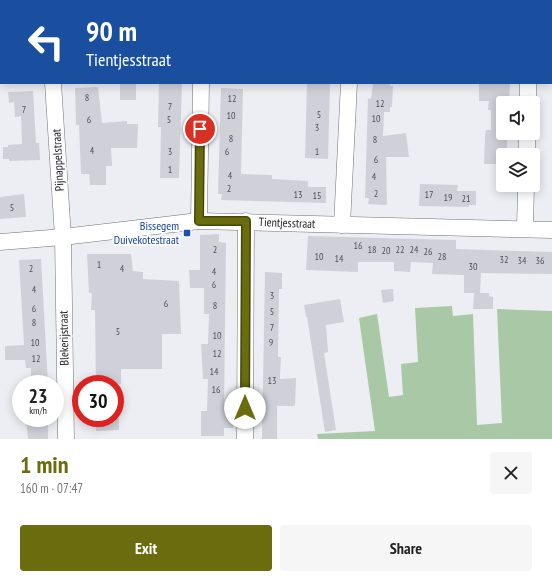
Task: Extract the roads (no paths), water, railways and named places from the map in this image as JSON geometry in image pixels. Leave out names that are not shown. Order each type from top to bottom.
[{"type":"street","name":"Pijnappelstraat","points":[[53,84],[63,237]]},
{"type":"street","points":[[199,221],[201,84]]},
{"type":"street","points":[[342,224],[348,84]]},
{"type":"street","points":[[528,84],[528,96]]},
{"type":"street","points":[[525,229],[526,192]]},
{"type":"street","name":"Tientjesstraat","points":[[0,242],[63,237],[199,221],[552,230]]},
{"type":"street","points":[[245,439],[246,221]]},
{"type":"street","name":"Blekerijstraat","points":[[63,237],[66,439]]},
{"type":"place","name":"Bissegem Duivekotestraat","points":[[187,233]]}]
